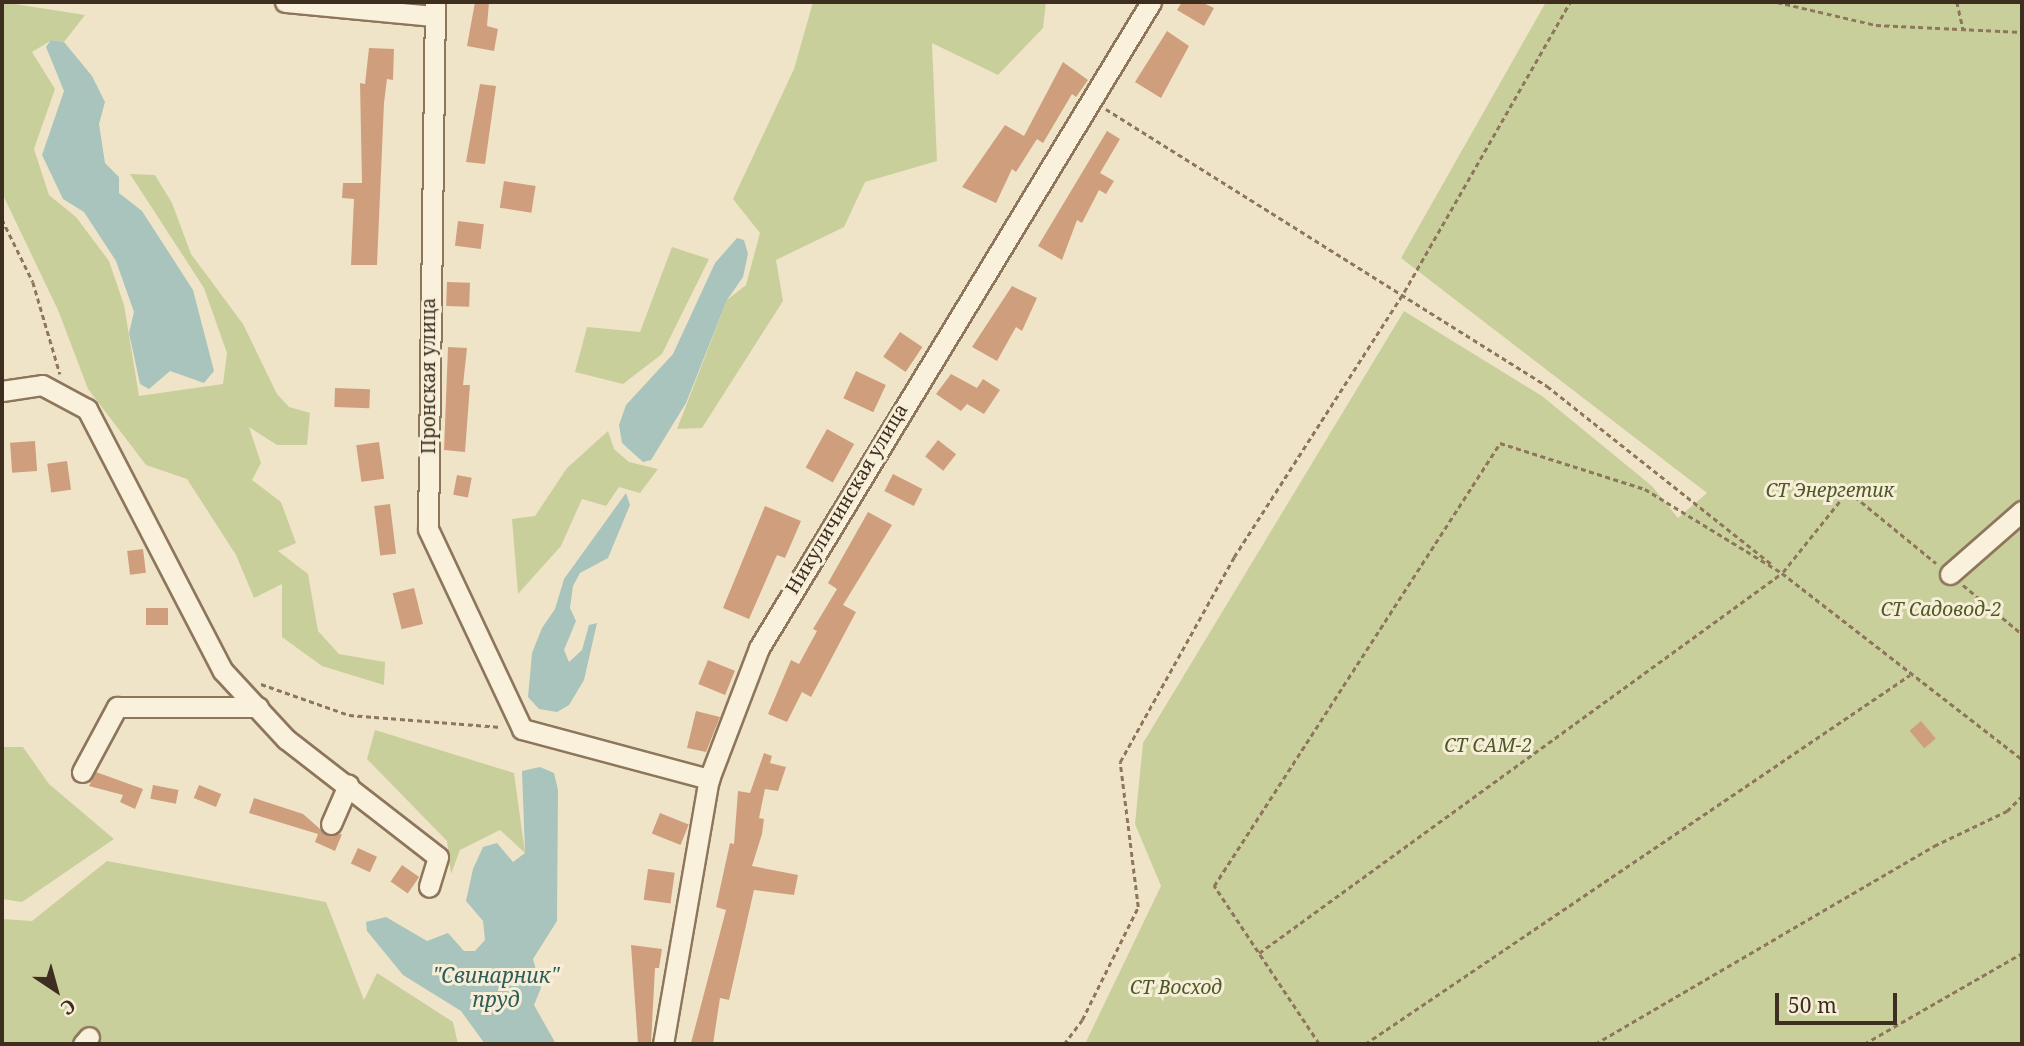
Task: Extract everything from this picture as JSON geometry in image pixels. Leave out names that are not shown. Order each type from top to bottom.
[{"type":"street","points":[[285,2],[434,9]]},
{"type":"street","name":"Никуличинская улица","points":[[663,1044],[709,779],[766,636],[1152,2]]},
{"type":"street","name":"Пронская улица","points":[[434,9],[428,529],[522,729]]},
{"type":"street","points":[[2,391],[42,385],[87,409],[223,671],[286,739],[438,857],[429,887]]},
{"type":"street","points":[[1950,574],[2022,512]]},
{"type":"street","points":[[82,772],[117,708],[258,707]]},
{"type":"street","points":[[522,729],[709,779]]},
{"type":"street","points":[[331,824],[348,785]]},
{"type":"path","points":[[1064,1044],[1082,1020],[1138,907],[1120,761],[1234,557],[1404,292],[1570,2]]},
{"type":"path","points":[[1777,2],[1876,25],[2022,32]]},
{"type":"path","points":[[1957,2],[1963,30]]},
{"type":"path","points":[[1091,100],[1404,292],[1547,386],[1910,675],[2022,759]]},
{"type":"path","points":[[2,219],[33,282],[66,398]]},
{"type":"path","points":[[1319,1044],[1214,886],[1500,443],[1646,489],[1782,573]]},
{"type":"path","points":[[1259,954],[1782,573],[1848,491],[2022,634]]},
{"type":"path","points":[[223,671],[349,715],[522,729]]},
{"type":"path","points":[[1365,1044],[1910,675]]},
{"type":"path","points":[[1595,1044],[1934,846],[2007,811],[2022,796]]},
{"type":"path","points":[[1864,1044],[2022,953]]},
{"type":"green space","points":[[2,2],[85,15],[64,42],[52,40],[32,52],[55,89],[34,149],[49,195],[76,217],[109,261],[124,305],[139,396],[223,384],[227,353],[204,288],[130,174],[155,175],[172,203],[191,254],[243,324],[277,394],[289,407],[310,413],[307,445],[277,445],[249,427],[261,463],[252,480],[281,502],[296,543],[278,551],[308,574],[318,631],[339,654],[385,662],[384,685],[322,666],[282,637],[282,584],[254,598],[236,555],[187,479],[146,465],[88,389],[58,310],[2,193]]},
{"type":"green space","points":[[813,2],[1046,2],[1043,28],[998,75],[932,43],[937,161],[865,182],[844,227],[776,260],[783,301],[702,428],[677,429],[727,300],[746,285],[760,233],[733,199],[794,69]]},
{"type":"green space","points":[[1546,2],[2022,2],[2022,1044],[1085,1044],[1161,886],[1135,824],[1143,743],[1404,311],[1542,396],[1652,486],[1678,518],[1707,493],[1401,258]]},
{"type":"green space","points":[[672,247],[709,259],[662,354],[623,384],[575,372],[587,327],[640,332]]},
{"type":"green space","points":[[608,431],[614,449],[629,462],[658,469],[640,493],[619,487],[606,506],[582,499],[561,546],[518,594],[512,519],[535,516],[567,468]]},
{"type":"green space","points":[[375,730],[514,773],[525,853],[500,830],[460,850],[451,874],[447,841],[367,759]]},
{"type":"green space","points":[[2,747],[23,747],[49,784],[114,839],[22,902],[2,899]]},
{"type":"green space","points":[[107,861],[326,902],[364,1000],[377,973],[453,1022],[458,1044],[2,1044],[2,919],[32,921]]},
{"type":"water","points":[[51,40],[64,42],[92,76],[105,102],[99,124],[105,163],[119,177],[119,193],[142,211],[193,290],[214,371],[204,383],[170,371],[149,389],[140,384],[129,333],[134,312],[116,261],[84,212],[63,199],[42,155],[64,91],[46,47]]},
{"type":"water","points":[[737,238],[744,240],[748,254],[743,277],[727,300],[686,403],[651,460],[643,462],[622,443],[619,425],[626,405],[673,354],[715,263]]},
{"type":"water","points":[[626,493],[630,505],[608,558],[580,573],[573,586],[570,608],[576,621],[564,650],[569,662],[582,650],[589,625],[597,623],[584,680],[569,705],[557,712],[539,709],[528,697],[532,653],[542,628],[555,609],[564,579]]},
{"type":"water","name":"\"Свинарник\" пруд","points":[[540,767],[554,773],[558,790],[557,921],[533,959],[541,988],[534,1005],[556,1044],[485,1044],[461,1011],[403,975],[367,931],[366,922],[386,917],[427,941],[448,933],[464,951],[475,951],[485,940],[483,921],[466,901],[473,869],[483,847],[497,843],[513,862],[525,853],[522,771]]},
{"type":"building","points":[[475,2],[489,2],[487,26],[498,29],[494,51],[467,46]]},
{"type":"building","points":[[1182,2],[1201,2],[1214,8],[1204,26],[1177,10]]},
{"type":"building","points":[[1167,31],[1189,46],[1161,98],[1135,82]]},
{"type":"building","points":[[369,48],[394,49],[393,80],[387,79],[384,103],[377,265],[351,265],[354,199],[342,198],[343,183],[362,183],[360,83],[365,84]]},
{"type":"building","points":[[1063,62],[1088,80],[1076,97],[1072,94],[1043,143],[1037,139],[1016,172],[1012,169],[996,203],[962,187],[1005,125],[1024,136]]},
{"type":"building","points":[[480,84],[496,86],[485,164],[466,162]]},
{"type":"building","points":[[1107,131],[1120,139],[1100,173],[1114,181],[1106,194],[1099,190],[1082,223],[1077,220],[1062,260],[1038,246]]},
{"type":"building","points":[[504,181],[536,186],[531,213],[500,208]]},
{"type":"building","points":[[458,221],[484,224],[481,249],[455,246]]},
{"type":"building","points":[[447,282],[470,283],[469,307],[446,306]]},
{"type":"building","points":[[1012,286],[1037,298],[1022,331],[1016,327],[997,361],[972,347]]},
{"type":"building","points":[[900,332],[922,347],[906,372],[883,357]]},
{"type":"building","points":[[448,347],[467,348],[463,385],[470,385],[465,452],[444,450]]},
{"type":"building","points":[[856,371],[886,385],[873,412],[843,398]]},
{"type":"building","points":[[951,374],[977,388],[983,379],[1000,390],[984,414],[967,404],[961,411],[936,394]]},
{"type":"building","points":[[335,388],[370,389],[369,408],[334,407]]},
{"type":"building","points":[[827,429],[854,444],[833,483],[806,467]]},
{"type":"building","points":[[938,440],[956,454],[943,471],[925,457]]},
{"type":"building","points":[[35,441],[37,471],[12,473],[10,443]]},
{"type":"building","points":[[379,442],[384,479],[361,482],[356,445]]},
{"type":"building","points":[[67,461],[71,490],[51,493],[47,464]]},
{"type":"building","points":[[893,474],[922,489],[914,506],[884,491]]},
{"type":"building","points":[[457,475],[472,478],[468,497],[453,495]]},
{"type":"building","points":[[390,504],[396,554],[380,556],[374,506]]},
{"type":"building","points":[[765,506],[801,521],[785,558],[777,555],[749,619],[723,608]]},
{"type":"building","points":[[868,512],[892,525],[843,605],[856,612],[811,697],[802,692],[787,722],[768,714],[791,660],[799,664],[817,631],[813,629],[837,589],[828,583]]},
{"type":"building","points":[[143,549],[146,573],[130,575],[127,551]]},
{"type":"building","points":[[414,588],[423,624],[402,629],[393,593]]},
{"type":"building","points":[[146,608],[168,608],[168,625],[146,625]]},
{"type":"building","points":[[708,660],[735,671],[725,695],[698,684]]},
{"type":"building","points":[[696,711],[720,717],[706,752],[687,748]]},
{"type":"building","points":[[1921,721],[1936,739],[1924,748],[1910,731]]},
{"type":"building","points":[[764,753],[772,756],[770,763],[786,767],[778,791],[765,789],[759,818],[764,819],[762,834],[752,866],[798,875],[794,895],[754,890],[729,1000],[720,998],[713,1044],[691,1043],[726,910],[716,907],[730,843],[734,844],[738,791],[750,793]]},
{"type":"building","points":[[96,772],[143,789],[135,809],[120,802],[123,795],[89,786]]},
{"type":"building","points":[[153,785],[179,790],[176,804],[150,799]]},
{"type":"building","points":[[199,785],[221,794],[216,807],[194,798]]},
{"type":"building","points":[[254,798],[303,814],[327,835],[342,834],[335,851],[315,842],[318,834],[249,813]]},
{"type":"building","points":[[660,813],[689,825],[681,845],[652,833]]},
{"type":"building","points":[[358,848],[377,857],[370,872],[351,863]]},
{"type":"building","points":[[402,865],[419,877],[408,893],[391,881]]},
{"type":"building","points":[[648,869],[675,873],[670,903],[644,900]]},
{"type":"building","points":[[631,945],[662,949],[659,968],[655,968],[651,1044],[638,1044]]},
{"type":"park label","name":"СТ Энергетик","points":[[1830,491]]},
{"type":"park label","name":"СТ Садовод-2","points":[[1941,610]]},
{"type":"park label","name":"СТ САМ-2","points":[[1488,746]]},
{"type":"park label","name":"СТ Восход","points":[[1176,988]]}]
